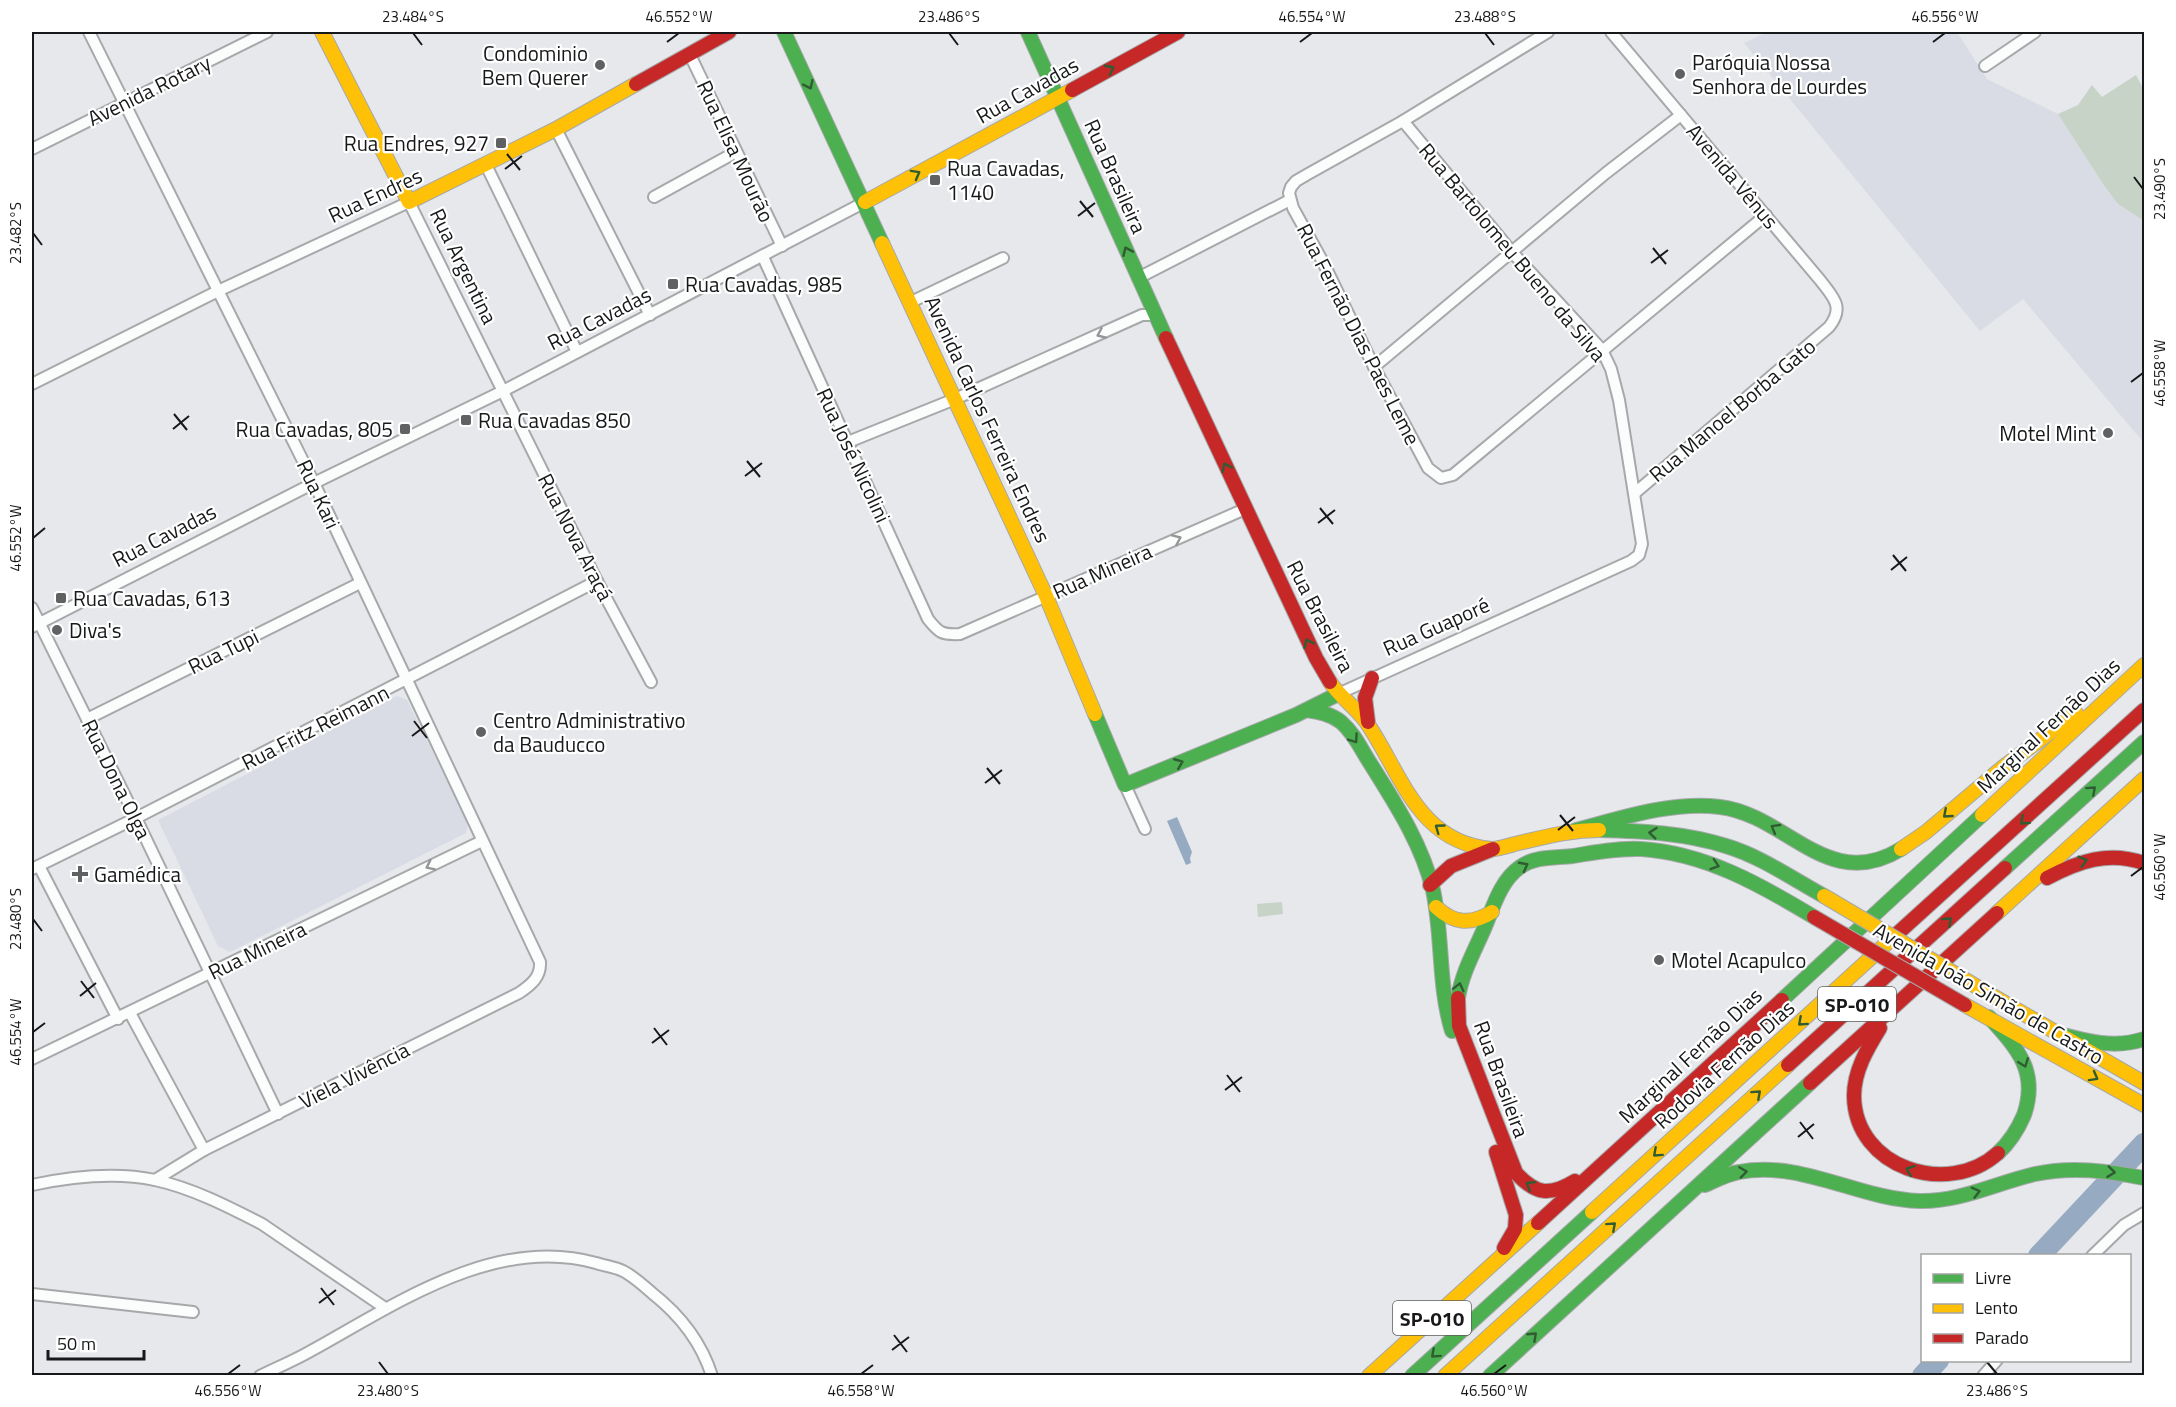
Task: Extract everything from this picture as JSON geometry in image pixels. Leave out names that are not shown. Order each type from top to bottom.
[{"type":"main road","name":"Rua Argentina","points":[[322,32],[409,202]]},
{"type":"main road","name":"Rua Endres","points":[[409,202],[556,129],[729,32]]},
{"type":"main road","name":"Avenida Carlos Ferreira Endres","points":[[784,32],[865,202],[1046,596],[1125,785]]},
{"type":"main road","name":"Rua Brasileira","points":[[1028,32],[1155,315],[1316,658],[1338,694],[1355,707],[1369,724],[1410,799],[1434,825],[1451,837],[1471,844],[1493,849],[1576,830],[1633,831],[1688,836],[1728,846],[1824,896]]},
{"type":"main road","name":"Rua Cavadas","points":[[865,202],[1178,32]]},
{"type":"main road","name":"Marginal Fernão Dias","points":[[1369,1376],[1678,1096],[2145,665]]},
{"type":"main road","points":[[1369,724],[1365,698],[1372,678]]},
{"type":"main road","name":"Rua Guaporé","points":[[1125,785],[1307,710],[1338,694]]},
{"type":"main road","points":[[1576,830],[1632,815],[1712,807],[1752,815],[1829,859],[1847,863],[1866,862],[1891,854],[1939,820],[1978,787],[2095,698],[2112,694]]},
{"type":"main road","name":"Rua Brasileira","points":[[1307,710],[1331,716],[1344,725],[1354,737],[1403,821],[1420,856],[1430,885],[1436,907],[1442,982],[1448,1020],[1506,1178],[1516,1215],[1515,1229],[1496,1261]]},
{"type":"main road","name":"Rodovia Fernão Dias","points":[[1412,1376],[2145,710]]},
{"type":"main road","name":"Rodovia Fernão Dias","points":[[1445,1376],[2145,742]]},
{"type":"main road","name":"SP-010","points":[[1490,1376],[2145,779]]},
{"type":"main road","points":[[1430,885],[1448,866],[1493,849]]},
{"type":"main road","name":"Rua Brasileira","points":[[1600,1165],[1565,1188],[1548,1192],[1527,1185],[1510,1162],[1460,1026],[1457,1007],[1458,988],[1462,976],[1512,873],[1529,862],[1589,853],[1642,849],[1686,856],[1728,869],[1765,887],[1814,917]]},
{"type":"main road","points":[[2013,898],[2072,864],[2088,859],[2100,856],[2145,862]]},
{"type":"main road","name":"Avenida João Simão de Castro","points":[[1824,896],[2145,1083]]},
{"type":"main road","points":[[1436,907],[1453,920],[1463,922],[1483,918],[1492,912]]},
{"type":"main road","name":"Avenida João Simão de Castro","points":[[1814,917],[1965,1005],[2143,1104]]},
{"type":"main road","points":[[1893,1007],[1869,1045],[1857,1072],[1854,1091],[1859,1123],[1868,1139],[1881,1154],[1892,1162],[1915,1173],[1962,1174],[1978,1168],[2003,1150],[2017,1131],[2026,1112],[2029,1093],[2028,1076],[2024,1060],[2016,1046],[1989,1017]]},
{"type":"main road","points":[[2056,1033],[2101,1044],[2118,1045],[2145,1039]]},
{"type":"main road","points":[[1571,1230],[1678,1096]]},
{"type":"main road","points":[[1689,1193],[1725,1176],[1762,1170],[1809,1176],[1917,1201],[1956,1198],[2049,1171],[2078,1169],[2145,1178]]},
{"type":"street","name":"Rua Kari","points":[[88,32],[314,483],[540,962]]},
{"type":"street","name":"Avenida Rotary","points":[[32,149],[267,32]]},
{"type":"street","name":"Rua Fernão Dias Paes Leme","points":[[1548,32],[1403,121],[1296,181],[1291,187],[1290,200],[1428,468],[1441,478],[1453,475],[1602,350]]},
{"type":"street","name":"Avenida Vênus","points":[[1611,32],[1766,215],[1836,304],[1836,318],[1829,327]]},
{"type":"street","points":[[1985,66],[2035,32]]},
{"type":"street","name":"Rua Elisa Mourão","points":[[690,55],[782,246]]},
{"type":"street","points":[[1374,367],[1606,173],[1681,115]]},
{"type":"street","name":"Rua Bartolomeu Bueno da Silva","points":[[1403,121],[1511,251],[1602,350],[1614,380],[1635,493]]},
{"type":"street","points":[[556,129],[650,315]]},
{"type":"street","points":[[654,197],[736,152]]},
{"type":"street","points":[[486,165],[577,352]]},
{"type":"street","name":"Rua Fernão Dias Paes Leme","points":[[1138,278],[1290,200]]},
{"type":"street","name":"Rua Endres","points":[[32,384],[218,291],[409,202]]},
{"type":"street","name":"Rua Argentina","points":[[409,202],[503,391]]},
{"type":"street","name":"Rua Cavadas","points":[[35,625],[314,483],[503,391],[865,202]]},
{"type":"street","points":[[1602,350],[1766,215]]},
{"type":"street","name":"Rua José Nicolini","points":[[763,257],[928,619],[936,629],[944,634],[960,634]]},
{"type":"street","points":[[911,302],[1003,258]]},
{"type":"street","points":[[848,442],[955,399],[1142,315],[1155,315]]},
{"type":"street","name":"Rua Manoel Borba Gato","points":[[1635,493],[1829,327]]},
{"type":"street","name":"Rua Nova Araçá","points":[[503,391],[597,581],[651,682]]},
{"type":"street","name":"Rua Guaporé","points":[[1338,694],[1635,559],[1639,555],[1642,544],[1635,493]]},
{"type":"street","name":"Rua Mineira","points":[[960,634],[1245,509]]},
{"type":"street","name":"Rua Fritz Reimann","points":[[35,868],[406,681],[597,581]]},
{"type":"street","name":"Rua Tupi","points":[[87,719],[360,584]]},
{"type":"street","name":"Rua Dona Olga","points":[[32,608],[35,625],[87,719],[278,1114]]},
{"type":"street","name":"Avenida Carlos Ferreira Endres","points":[[1125,785],[1145,829]]},
{"type":"street","name":"Rua Mineira","points":[[32,1059],[482,841]]},
{"type":"street","points":[[35,868],[118,1018]]},
{"type":"street","name":"Viela Vivência","points":[[155,1180],[204,1150],[527,988],[539,974],[540,962]]},
{"type":"street","points":[[129,1013],[204,1150]]},
{"type":"street","points":[[32,1185],[71,1179],[122,1177],[155,1180],[213,1200],[262,1224],[385,1308]]},
{"type":"street","points":[[2094,1254],[2117,1230],[2145,1213]]},
{"type":"street","points":[[260,1376],[308,1353],[385,1308],[439,1283],[490,1264],[531,1258],[577,1258],[622,1270],[670,1307],[693,1333],[712,1376]]},
{"type":"street","points":[[32,1294],[193,1312]]},
{"type":"street","points":[[1983,1376],[1995,1362]]},
{"type":"shaded area","points":[[1767,32],[1957,32],[1987,79],[2058,114],[2118,204],[2144,221],[2144,443],[2023,299],[1980,331],[1744,43]]},
{"type":"shaded area","points":[[2136,75],[2144,90],[2144,221],[2118,204],[2058,114],[2078,105],[2092,85],[2102,97]]},
{"type":"shaded area","points":[[397,696],[407,700],[468,824],[466,833],[230,952],[218,946],[158,820]]},
{"type":"shaded area","points":[[1282,902],[1283,914],[1258,917],[1257,904]]},
{"type":"water","points":[[1177,817],[1192,852],[1191,863],[1186,865],[1167,821]]},
{"type":"waterway","points":[[2041,1254],[2144,1144]]},
{"type":"waterway","points":[[1923,1376],[1936,1362]]},
{"type":"traffic: fast","points":[[784,32],[882,243]]},
{"type":"traffic: fast","points":[[1028,32],[1166,338]]},
{"type":"traffic: fast","points":[[1095,714],[1125,785],[1296,715],[1338,694]]},
{"type":"traffic: fast","points":[[1307,710],[1333,717],[1350,731],[1415,840],[1433,890],[1442,979],[1452,1031]]},
{"type":"traffic: fast","points":[[2005,868],[2144,742]]},
{"type":"traffic: fast","points":[[1576,830],[1665,808],[1720,807],[1744,813],[1766,823],[1829,858],[1851,863],[1875,860],[1901,849]]},
{"type":"traffic: fast","points":[[1782,1000],[1982,815]]},
{"type":"traffic: fast","points":[[1599,830],[1679,835],[1726,846],[1764,862],[1824,896]]},
{"type":"traffic: fast","points":[[1458,998],[1465,971],[1502,887],[1520,867],[1539,859],[1624,849],[1665,852],[1732,872],[1814,917]]},
{"type":"traffic: fast","points":[[1989,1017],[2023,1061],[2029,1085],[2022,1120],[2010,1140],[1998,1153]]},
{"type":"traffic: fast","points":[[2056,1033],[2111,1044],[2144,1039]]},
{"type":"traffic: fast","points":[[1490,1376],[1810,1083]]},
{"type":"traffic: fast","points":[[1705,1185],[1739,1172],[1785,1171],[1896,1199],[1919,1201],[1963,1195],[2035,1174],[2062,1170],[2090,1170],[2144,1178]]},
{"type":"traffic: fast","points":[[1412,1376],[1592,1212]]},
{"type":"traffic: slow","points":[[322,32],[409,202],[556,129],[636,84]]},
{"type":"traffic: slow","points":[[865,202],[1072,90]]},
{"type":"traffic: slow","points":[[882,243],[1046,596],[1095,714]]},
{"type":"traffic: slow","points":[[1982,815],[2144,665]]},
{"type":"traffic: slow","points":[[1330,682],[1365,720],[1416,804],[1430,821],[1447,834],[1467,844],[1492,849],[1560,834],[1599,830]]},
{"type":"traffic: slow","points":[[1901,849],[1926,832],[2002,768],[2076,713]]},
{"type":"traffic: slow","points":[[1997,913],[2144,779]]},
{"type":"traffic: slow","points":[[1824,896],[1979,988]]},
{"type":"traffic: slow","points":[[1436,907],[1449,917],[1463,921],[1477,919],[1492,912]]},
{"type":"traffic: slow","points":[[1592,1212],[1898,933]]},
{"type":"traffic: slow","points":[[1979,988],[2144,1083]]},
{"type":"traffic: slow","points":[[1965,1005],[2144,1105]]},
{"type":"traffic: slow","points":[[1445,1376],[1788,1065]]},
{"type":"traffic: slow","points":[[1369,1376],[1538,1223]]},
{"type":"traffic: jam","points":[[636,84],[729,32]]},
{"type":"traffic: jam","points":[[1072,90],[1178,32]]},
{"type":"traffic: jam","points":[[1166,338],[1316,658],[1330,682]]},
{"type":"traffic: jam","points":[[1368,722],[1365,698],[1372,678]]},
{"type":"traffic: jam","points":[[1898,933],[2144,710]]},
{"type":"traffic: jam","points":[[1430,885],[1451,866],[1493,849]]},
{"type":"traffic: jam","points":[[2047,878],[2082,863],[2106,858],[2144,863]]},
{"type":"traffic: jam","points":[[1788,1065],[2005,868]]},
{"type":"traffic: jam","points":[[1810,1083],[1997,913]]},
{"type":"traffic: jam","points":[[1814,917],[1965,1005]]},
{"type":"traffic: jam","points":[[1458,998],[1459,1026],[1516,1173],[1530,1186],[1544,1191],[1558,1189],[1575,1181]]},
{"type":"traffic: jam","points":[[1538,1223],[1782,1000]]},
{"type":"traffic: jam","points":[[1880,1028],[1862,1061],[1856,1078],[1854,1096],[1858,1121],[1870,1142],[1887,1158],[1908,1168],[1931,1174],[1955,1173],[1977,1166],[1998,1153]]},
{"type":"traffic: jam","points":[[1496,1152],[1516,1215],[1515,1229],[1504,1248]]},
{"type":"place","name":"Condominio Bem Querer","points":[[600,65]]},
{"type":"place","name":"Paróquia Nossa Senhora de Lourdes","points":[[1680,74]]},
{"type":"place","name":"Rua Endres, 927","points":[[501,143]]},
{"type":"place","name":"Rua Cavadas, 1140","points":[[935,180]]},
{"type":"place","name":"Rua Cavadas, 985","points":[[673,284]]},
{"type":"place","name":"Rua Cavadas 850","points":[[466,420]]},
{"type":"place","name":"Rua Cavadas, 805","points":[[405,429]]},
{"type":"place","name":"Motel Mint","points":[[2108,433]]},
{"type":"place","name":"Rua Cavadas, 613","points":[[61,598]]},
{"type":"place","name":"Diva's","points":[[57,630]]},
{"type":"place","name":"Centro Administrativo da Bauducco","points":[[481,732]]},
{"type":"place","name":"Gamédica","points":[[80,874]]},
{"type":"place","name":"Motel Acapulco","points":[[1659,960]]}]
